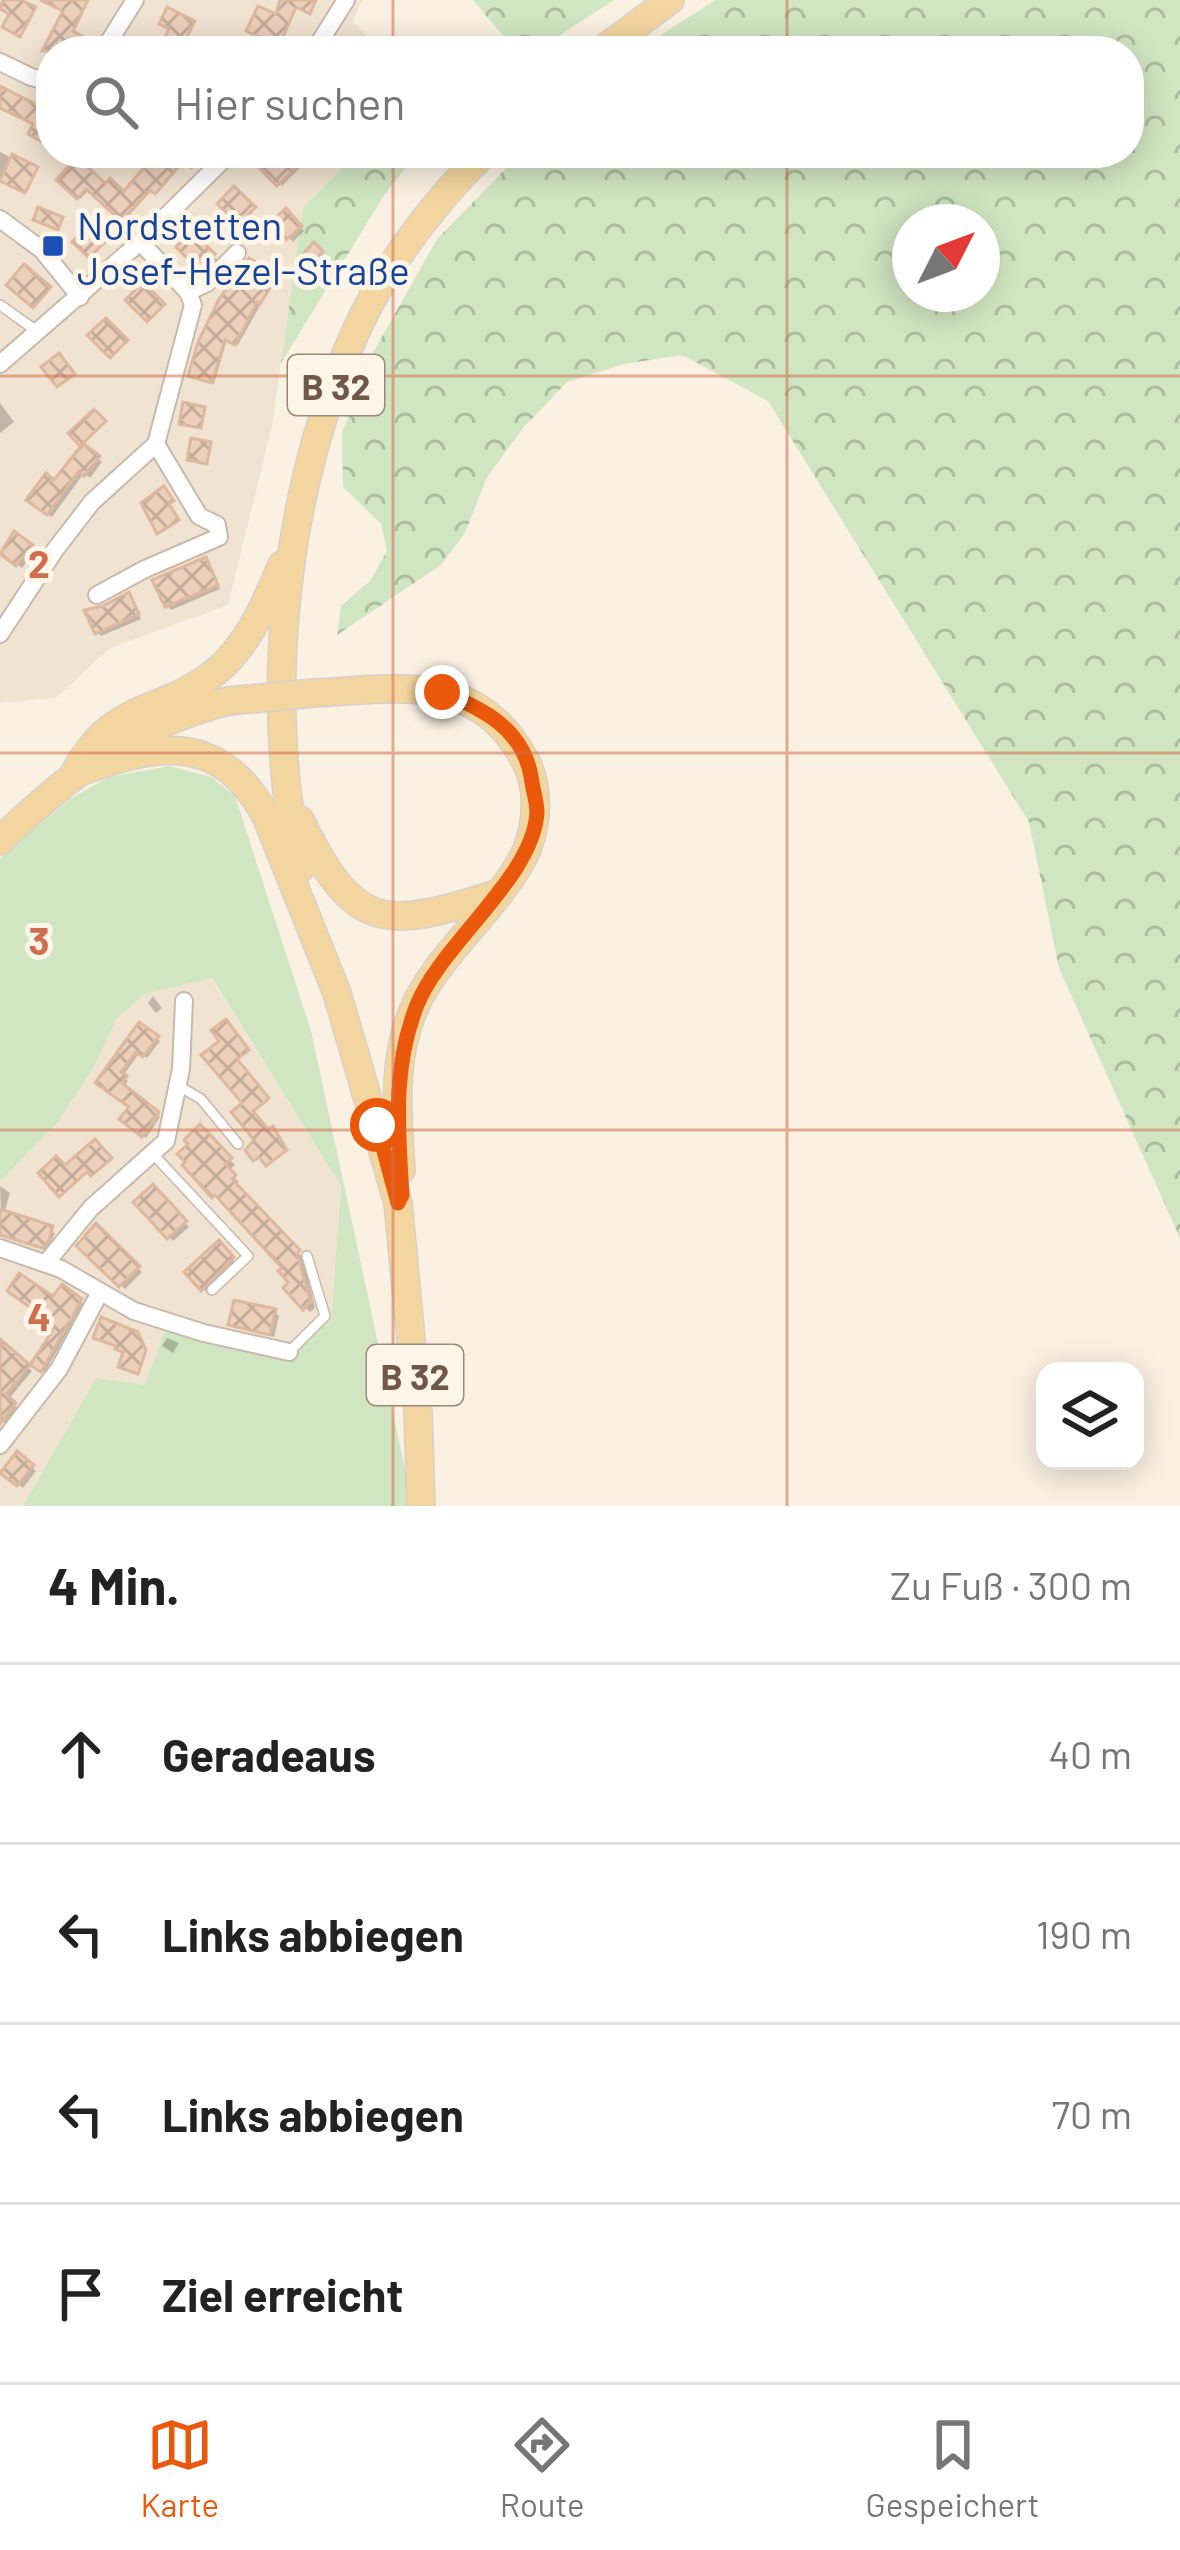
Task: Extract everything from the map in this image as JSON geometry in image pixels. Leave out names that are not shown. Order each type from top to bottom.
[{"type":"main road","points":[[622,36],[670,0]]},
{"type":"main road","name":"B 32","points":[[422,1506],[398,1203],[314,930],[297,856],[282,706],[282,657],[299,522],[322,421],[356,330],[409,242],[471,168]]},
{"type":"main road","points":[[74,774],[86,751],[119,719],[210,677],[225,664],[262,612],[299,522]]},
{"type":"main road","points":[[0,841],[74,774],[130,739],[228,701],[407,688],[442,692],[488,710],[512,736],[529,767],[537,813],[526,852],[419,999],[401,1049],[397,1096],[402,1195],[398,1203]]},
{"type":"main road","points":[[74,774],[125,755],[170,748],[212,758],[254,794],[314,930]]},
{"type":"main road","points":[[291,802],[327,875],[377,913],[401,918],[429,915],[496,894]]},
{"type":"street","points":[[112,36],[135,0]]},
{"type":"street","points":[[323,36],[346,0]]},
{"type":"street","points":[[0,62],[36,78]]},
{"type":"street","points":[[0,364],[80,297],[215,168]]},
{"type":"street","points":[[0,219],[42,250],[80,297]]},
{"type":"street","points":[[0,634],[45,563],[92,502],[156,444],[193,305],[188,292],[140,242]]},
{"type":"street","points":[[188,292],[207,283],[237,254]]},
{"type":"street","points":[[97,595],[219,537],[217,525],[199,517],[190,504],[156,444]]},
{"type":"street","points":[[46,1263],[91,1208],[166,1141],[179,1086],[184,1001]]},
{"type":"street","points":[[0,1248],[46,1263],[134,1311],[289,1352]]},
{"type":"street","points":[[0,1445],[59,1369],[99,1294]]},
{"type":"lane","points":[[0,305],[38,332]]},
{"type":"lane","points":[[179,1086],[201,1099],[238,1144]]},
{"type":"lane","points":[[153,1154],[248,1256],[212,1290]]},
{"type":"lane","points":[[289,1352],[325,1316],[307,1256]]},
{"type":"shaded area","points":[[0,0],[362,0],[353,22],[367,36],[36,36],[36,168],[343,168],[303,209],[272,426],[228,605],[110,648],[56,698],[0,703]]},
{"type":"shaded area","points":[[211,978],[341,1186],[331,1321],[289,1350],[145,1385],[96,1378],[23,1506],[0,1506],[0,1182],[57,1123],[94,1067],[115,1020],[144,994]]},
{"type":"green space","points":[[473,0],[614,0],[559,36],[503,36]]},
{"type":"green space","points":[[715,0],[1180,0],[1180,1238],[1059,968],[1029,822],[768,401],[682,355],[624,364],[567,382],[524,427],[487,477],[465,533],[441,565],[337,635],[341,606],[370,581],[387,551],[381,524],[343,487],[342,433],[370,358],[437,239],[506,168],[1144,168],[1144,36],[659,36]]},
{"type":"green space","points":[[342,168],[405,168],[281,363],[303,208]]},
{"type":"green space","points":[[169,766],[211,777],[235,796],[311,1031],[413,1506],[23,1506],[96,1378],[145,1385],[171,1314],[289,1350],[331,1321],[341,1186],[212,978],[144,994],[116,1020],[94,1067],[57,1123],[0,1182],[0,858],[68,800],[109,777]]},
{"type":"building","points":[[3,0],[21,0],[36,7],[20,37],[2,27],[9,14],[0,9]]},
{"type":"building","points":[[40,0],[88,0],[73,31],[82,36],[50,36],[63,11]]},
{"type":"building","points":[[280,0],[316,0],[310,14],[296,7],[283,36],[246,31],[258,6],[276,14]]},
{"type":"building","points":[[167,7],[195,21],[188,36],[166,36],[169,29],[159,24]]},
{"type":"building","points":[[0,86],[36,104],[36,138],[28,134],[33,124],[0,108]]},
{"type":"building","points":[[12,154],[38,168],[25,193],[0,181]]},
{"type":"building","points":[[67,168],[89,168],[105,183],[110,178],[124,191],[143,168],[177,168],[155,194],[150,190],[121,221],[86,189],[77,199],[56,180]]},
{"type":"building","points":[[261,168],[294,168],[277,186]]},
{"type":"building","points":[[234,186],[256,207],[239,224],[217,204]]},
{"type":"building","points":[[38,207],[63,217],[58,230],[33,220]]},
{"type":"building","points":[[286,208],[302,226],[286,240],[270,222]]},
{"type":"building","points":[[87,226],[105,242],[89,258],[72,242]]},
{"type":"building","points":[[192,231],[215,254],[199,270],[176,247]]},
{"type":"building","points":[[314,242],[323,251],[305,270],[296,262]]},
{"type":"building","points":[[249,258],[278,275],[257,302],[235,345],[225,340],[212,383],[188,376],[219,299]]},
{"type":"building","points":[[24,264],[51,287],[33,308],[6,285]]},
{"type":"building","points":[[143,282],[165,304],[147,322],[125,300]]},
{"type":"building","points":[[106,318],[128,340],[110,358],[87,335]]},
{"type":"building","points":[[59,353],[75,374],[57,387],[41,367]]},
{"type":"building","points":[[183,402],[205,407],[201,428],[179,424]]},
{"type":"building","points":[[94,409],[106,421],[80,446],[68,433]]},
{"type":"building","points":[[191,438],[211,442],[207,464],[187,460]]},
{"type":"building","points":[[83,443],[100,456],[84,476],[79,471],[47,515],[26,500],[46,473],[54,480]]},
{"type":"building","points":[[164,486],[179,520],[157,534],[141,503]]},
{"type":"building","points":[[14,531],[33,545],[16,566],[0,554]]},
{"type":"building","points":[[206,557],[218,585],[165,607],[152,580]]},
{"type":"building","points":[[129,592],[139,614],[95,634],[84,610]]},
{"type":"building","points":[[226,1019],[249,1050],[237,1059],[269,1098],[253,1111],[268,1129],[273,1126],[287,1150],[266,1166],[259,1157],[253,1161],[245,1150],[254,1140],[231,1112],[242,1103],[201,1055],[219,1041],[211,1030]]},
{"type":"building","points":[[139,1022],[159,1036],[143,1057],[136,1052],[121,1072],[127,1076],[122,1083],[159,1112],[142,1137],[119,1119],[129,1107],[95,1083]]},
{"type":"building","points":[[200,1124],[232,1158],[225,1164],[236,1175],[232,1179],[300,1250],[297,1254],[311,1302],[303,1310],[283,1288],[288,1282],[278,1271],[282,1268],[182,1165],[185,1162],[177,1154]]},
{"type":"building","points":[[95,1139],[112,1158],[59,1197],[38,1173],[56,1156],[65,1165]]},
{"type":"building","points":[[153,1184],[187,1221],[167,1239],[133,1202]]},
{"type":"building","points":[[0,1209],[53,1226],[49,1240],[42,1248],[0,1235]]},
{"type":"building","points":[[96,1223],[140,1266],[119,1287],[76,1246]]},
{"type":"building","points":[[219,1240],[234,1257],[201,1291],[184,1272]]},
{"type":"building","points":[[19,1273],[53,1296],[62,1284],[82,1299],[41,1372],[30,1365],[53,1330],[44,1317],[7,1291]]},
{"type":"building","points":[[234,1300],[276,1309],[270,1335],[228,1325]]},
{"type":"building","points":[[101,1317],[138,1332],[146,1350],[138,1374],[118,1367],[123,1352],[116,1346],[93,1338]]},
{"type":"building","points":[[0,1339],[30,1365],[6,1394],[16,1403],[0,1424]]},
{"type":"building","points":[[17,1451],[34,1465],[17,1486],[0,1473]]},
{"type":"place","name":"Nordstetten Josef-Hezel-Straße","points":[[53,246]]},
{"type":"route","points":[[377,1125],[398,1203],[402,1195],[397,1096],[401,1049],[419,999],[526,852],[537,813],[529,767],[512,736],[488,710],[442,692]]}]
